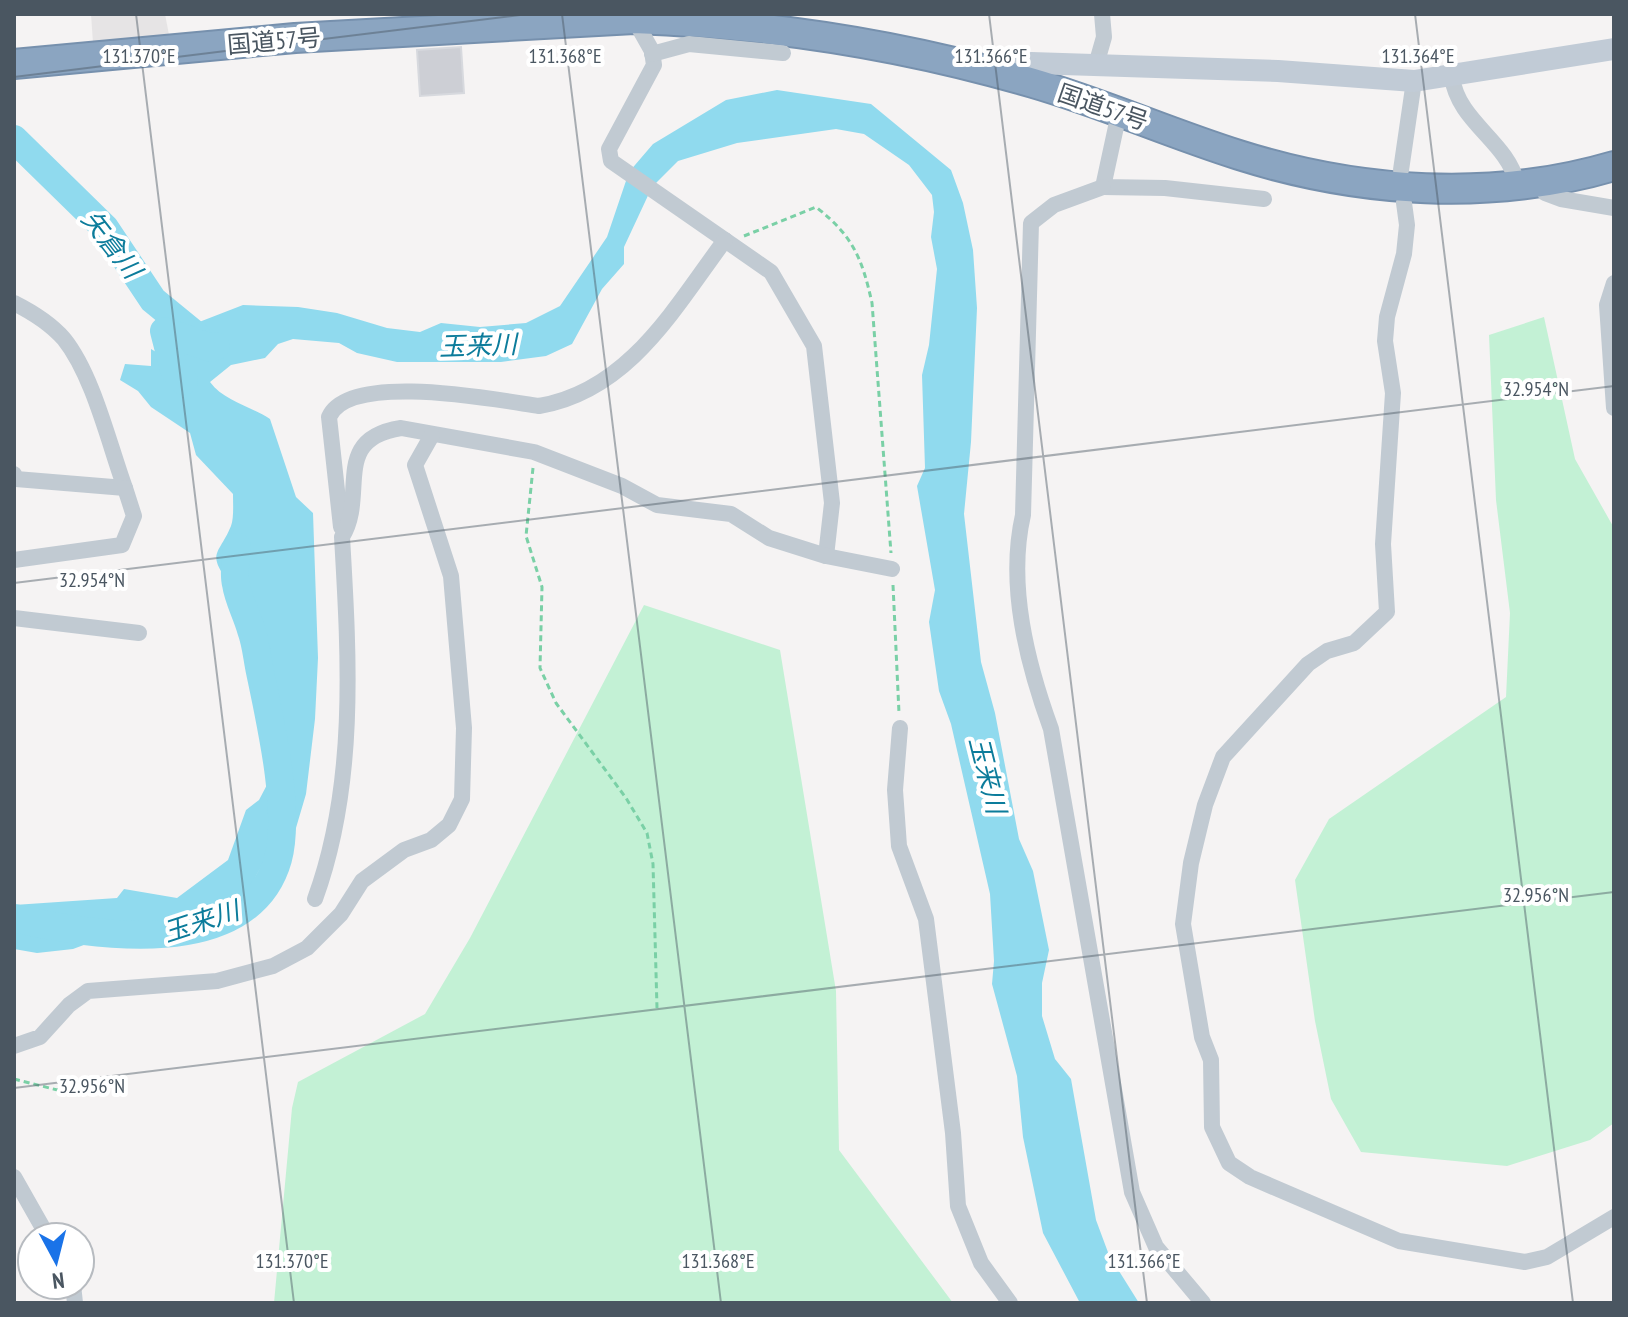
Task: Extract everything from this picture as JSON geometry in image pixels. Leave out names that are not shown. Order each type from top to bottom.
[{"type":"highway","name":"国道57号","points":[[14,64],[295,38],[629,17],[811,35],[990,71],[1237,154],[1317,176],[1408,188],[1462,189],[1528,182],[1614,166]]},
{"type":"street","points":[[1096,65],[1104,37],[1102,14]]},
{"type":"street","points":[[629,17],[652,54],[654,65],[609,149],[611,161],[771,272],[814,346],[832,503],[826,556]]},
{"type":"street","points":[[652,54],[689,44],[783,53]]},
{"type":"street","points":[[990,71],[1004,62],[1414,81],[1614,49]]},
{"type":"street","points":[[1452,77],[1460,104],[1528,182],[1561,199],[1614,208]]},
{"type":"street","points":[[1401,170],[1414,81]]},
{"type":"street","points":[[1103,187],[1119,113]]},
{"type":"street","points":[[1203,1303],[1156,1247],[1132,1192],[1051,729],[1032,677],[1021,611],[1018,538],[1023,515],[1031,223],[1054,205],[1103,187],[1165,188],[1264,199]]},
{"type":"street","points":[[1404,203],[1407,225],[1404,254],[1387,317],[1385,341],[1393,393],[1383,544],[1387,612],[1354,643],[1327,651],[1308,664],[1223,757],[1205,805],[1191,863],[1183,924],[1202,1037],[1211,1060],[1212,1127],[1229,1163],[1250,1177],[1399,1241],[1525,1262],[1547,1257],[1614,1217]]},
{"type":"street","points":[[315,899],[328,864],[337,822],[347,732],[348,638],[342,537],[329,417],[332,410],[359,395],[387,392],[539,406],[554,403],[600,383],[638,355],[727,241]]},
{"type":"street","points":[[1614,283],[1607,305],[1614,408]]},
{"type":"street","points":[[14,303],[35,314],[64,340],[83,375],[134,516],[122,545],[14,560]]},
{"type":"street","points":[[342,537],[349,525],[353,468],[364,443],[382,431],[401,428],[534,452],[622,486],[657,505],[731,514],[769,538],[826,556],[892,569]]},
{"type":"street","points":[[14,1046],[40,1037],[69,1005],[88,991],[217,981],[273,966],[307,948],[341,914],[362,881],[404,850],[431,840],[449,825],[462,799],[464,728],[451,576],[415,465],[432,435]]},
{"type":"street","points":[[15,477],[125,488]]},
{"type":"street","points":[[14,618],[139,633]]},
{"type":"street","points":[[900,728],[895,790],[899,846],[926,919],[951,1118],[958,1206],[981,1263],[1010,1303]]},
{"type":"street","points":[[14,1177],[39,1221]]},
{"type":"path","points":[[727,241],[816,207],[843,227],[863,263],[872,303],[892,569],[900,728]]},
{"type":"path","points":[[534,452],[526,536],[542,587],[540,668],[556,703],[626,798],[647,833],[653,864],[657,1008]]},
{"type":"path","points":[[14,1079],[81,1096]]},
{"type":"shaded area","points":[[91,14],[165,14],[169,35],[93,43]]},
{"type":"green space","points":[[1544,317],[1575,459],[1614,528],[1614,1123],[1590,1140],[1507,1166],[1361,1152],[1331,1099],[1315,1021],[1295,880],[1329,819],[1506,697],[1510,613],[1496,500],[1489,335]]},
{"type":"green space","points":[[644,605],[780,650],[836,991],[839,1150],[953,1303],[274,1303],[292,1108],[298,1082],[425,1014],[470,938]]},
{"type":"water","points":[[777,90],[871,104],[951,170],[963,203],[973,250],[977,308],[971,442],[964,514],[981,662],[995,713],[1019,839],[1033,871],[1049,950],[1042,983],[1042,1016],[1055,1059],[1071,1079],[1096,1220],[1109,1255],[1139,1303],[1080,1303],[1043,1233],[1023,1137],[1017,1076],[992,984],[994,961],[990,894],[951,724],[939,691],[929,622],[935,590],[917,486],[925,468],[922,375],[929,345],[937,269],[931,237],[934,212],[932,195],[909,165],[864,134],[836,129],[737,143],[678,161],[652,187],[624,247],[624,264],[602,289],[572,344],[546,356],[501,362],[397,362],[357,353],[339,343],[293,339],[278,344],[265,358],[231,365],[210,382],[230,399],[270,419],[296,497],[313,513],[318,658],[315,719],[306,794],[293,838],[272,863],[261,867],[246,894],[220,917],[204,913],[170,930],[135,926],[73,949],[37,953],[14,949],[14,905],[117,898],[124,889],[177,898],[228,860],[246,810],[259,800],[269,781],[279,724],[262,706],[255,677],[259,639],[246,611],[249,583],[229,583],[216,559],[232,523],[233,494],[196,455],[190,433],[151,407],[138,391],[120,380],[125,364],[151,366],[151,349],[163,356],[194,324],[243,305],[298,307],[337,313],[387,328],[420,332],[441,323],[480,327],[526,323],[560,306],[607,237],[629,172],[653,144],[726,100]]},
{"type":"building","points":[[461,47],[464,93],[420,96],[417,50]]},
{"type":"waterway","name":"矢倉川","points":[[14,139],[105,228],[153,300],[197,336]]},
{"type":"waterway","name":"玉来川","points":[[184,381],[174,370],[164,331],[211,348],[216,346]]},
{"type":"waterway","name":"玉来川","points":[[14,918],[84,931],[164,934],[202,928],[235,914],[262,892],[278,859],[281,791],[255,645],[235,580],[237,547]]}]
